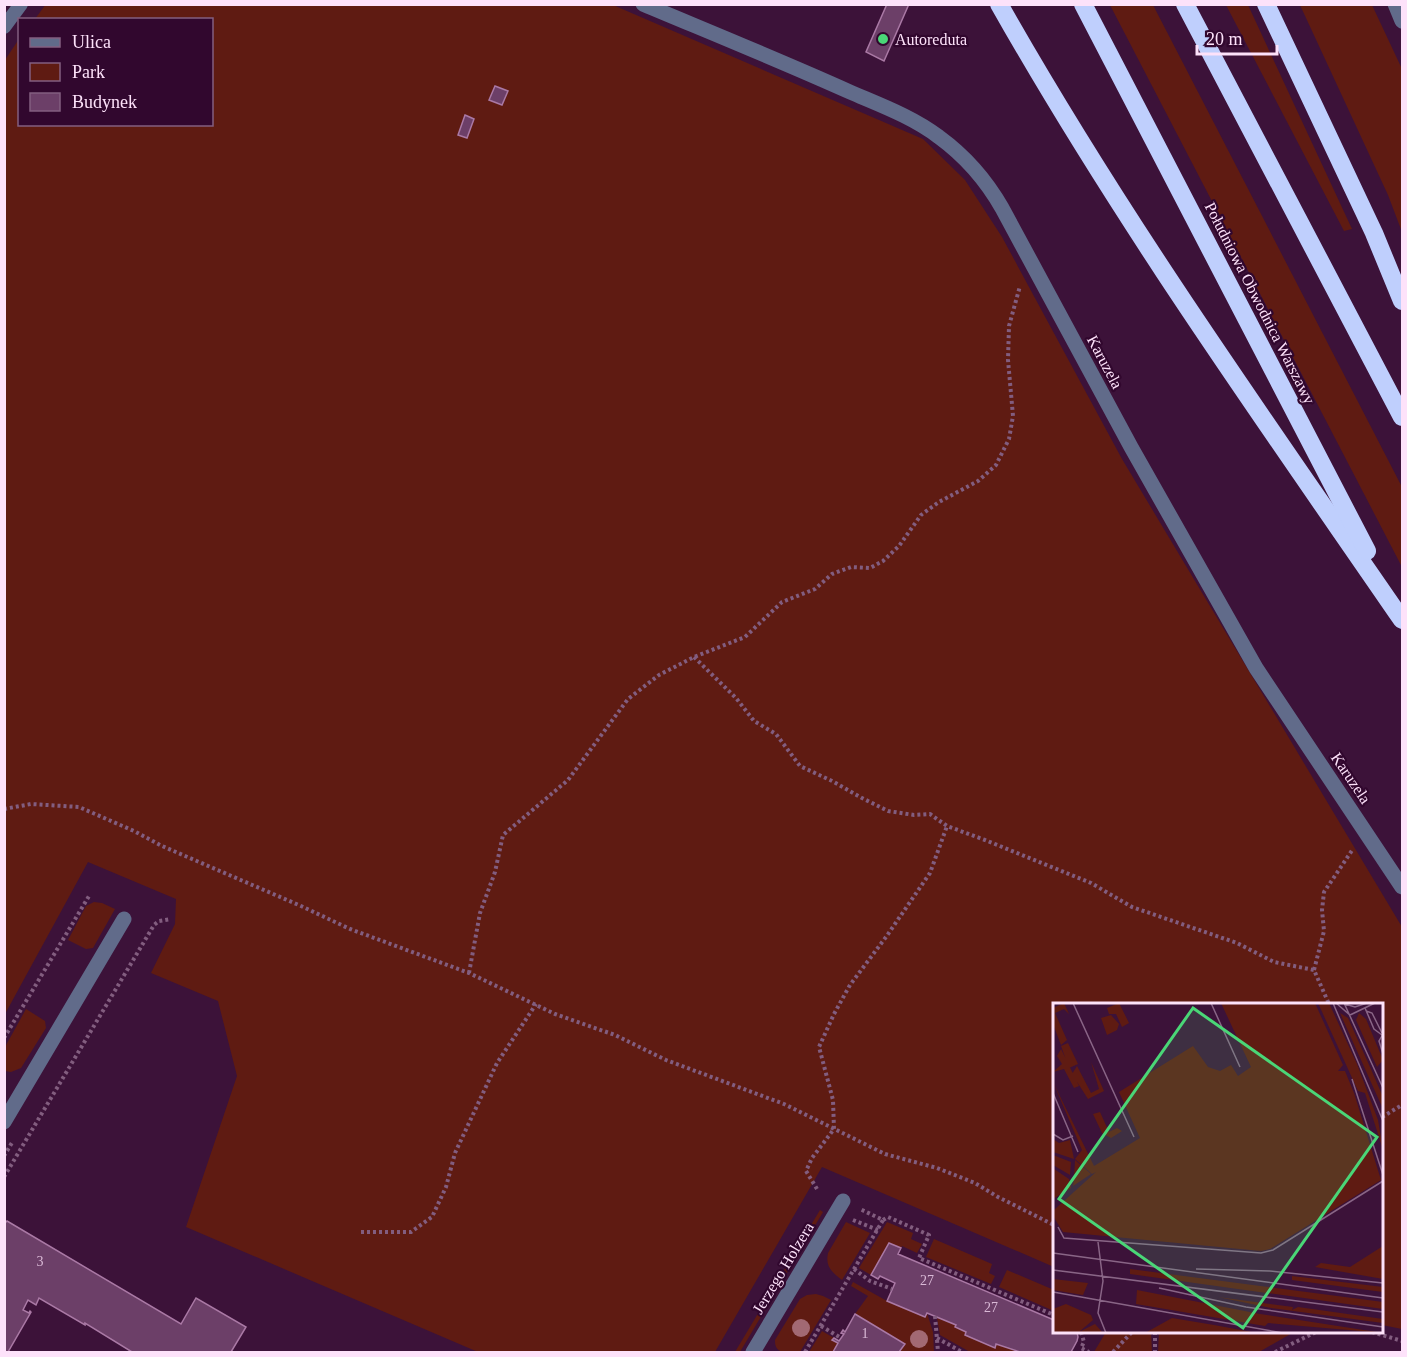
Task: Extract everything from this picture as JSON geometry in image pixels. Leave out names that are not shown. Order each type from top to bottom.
[{"type":"highway","points":[[999,4],[1034,66],[1179,296],[1402,619]]},
{"type":"highway","name":"Południowa Obwodnica Warszawy","points":[[1083,4],[1402,619]]},
{"type":"highway","points":[[1185,4],[1402,417]]},
{"type":"highway","points":[[1266,4],[1374,233],[1402,301]]},
{"type":"street","name":"Karuzela","points":[[643,4],[916,122],[938,136],[964,158],[991,189],[1131,447],[1256,668],[1402,887]]},
{"type":"street","points":[[1395,4],[1402,21]]},
{"type":"street","points":[[4,1122],[124,919]]},
{"type":"street","name":"Jerzego Holzera","points":[[753,1353],[849,1204]]},
{"type":"lane","points":[[4,27],[21,4]]},
{"type":"path","points":[[469,973],[480,913],[495,872],[503,835],[568,780],[628,699],[659,675],[693,657],[745,637],[782,602],[815,589],[832,574],[851,567],[870,567],[883,561],[899,546],[921,515],[939,502],[978,481],[996,465],[1009,439],[1013,416],[1008,360],[1009,326],[1021,284],[1032,263]]},
{"type":"path","points":[[693,657],[736,699],[754,721],[776,734],[800,765],[888,811],[914,815],[930,814],[947,825],[1091,883],[1132,906],[1237,943],[1274,962],[1314,970]]},
{"type":"path","points":[[4,809],[31,804],[79,807],[350,929],[469,973],[555,1014],[615,1035],[666,1060],[783,1104],[885,1154],[937,1168],[975,1183],[1053,1224]]},
{"type":"path","points":[[817,1190],[806,1172],[812,1158],[834,1129],[833,1100],[819,1047],[850,985],[886,938],[930,873],[947,825]]},
{"type":"path","points":[[1328,1003],[1314,970],[1324,931],[1322,910],[1324,892],[1365,831]]},
{"type":"path","points":[[4,1038],[89,896]]},
{"type":"path","points":[[4,1177],[154,925],[159,921],[171,919]]},
{"type":"path","points":[[362,1232],[411,1232],[432,1217],[446,1186],[455,1152],[497,1063],[536,1004]]},
{"type":"path","points":[[1383,1116],[1402,1105]]},
{"type":"path","points":[[849,1204],[883,1220]]},
{"type":"path","points":[[848,1217],[878,1230]]},
{"type":"path","points":[[805,1353],[883,1220],[888,1217],[929,1235],[919,1258],[1053,1315]]},
{"type":"path","points":[[854,1269],[870,1281],[892,1289]]},
{"type":"path","points":[[934,1316],[938,1353]]},
{"type":"path","points":[[821,1326],[841,1338]]},
{"type":"path","points":[[1081,1333],[1084,1342],[1082,1348],[1089,1353]]},
{"type":"path","points":[[1113,1353],[1131,1333]]},
{"type":"path","points":[[1155,1333],[1155,1353]]},
{"type":"path","points":[[1276,1352],[1313,1333]]},
{"type":"path","points":[[1375,1333],[1402,1341]]},
{"type":"path","points":[[937,1338],[962,1353]]},
{"type":"green space","points":[[46,4],[613,5],[923,139],[965,180],[1002,237],[1122,459],[1402,927],[1402,1329],[1383,1325],[1383,1003],[1053,1003],[1053,1267],[822,1167],[715,1352],[478,1352],[186,1227],[237,1076],[218,1001],[151,973],[175,924],[176,899],[88,862],[5,1014],[5,60],[18,40],[18,126],[213,126],[213,18],[36,18]]},
{"type":"green space","points":[[1110,5],[1153,5],[1402,487],[1402,567]]},
{"type":"green space","points":[[1226,5],[1248,5],[1352,229],[1344,231]]},
{"type":"green space","points":[[1300,5],[1372,5],[1402,69],[1402,232],[1388,195]]},
{"type":"green space","points":[[94,902],[115,909],[93,948],[86,949],[68,940],[86,906]]},
{"type":"green space","points":[[26,1009],[45,1021],[46,1028],[21,1068],[11,1072],[5,1071],[5,1047]]},
{"type":"green space","points":[[820,1210],[823,1212],[740,1352],[735,1352]]},
{"type":"green space","points":[[846,1222],[870,1233],[842,1280],[830,1269],[827,1258]]},
{"type":"green space","points":[[887,1222],[913,1233],[911,1239],[922,1244],[917,1253],[902,1246],[901,1248],[889,1244],[871,1275],[859,1268]]},
{"type":"green space","points":[[934,1239],[992,1264],[989,1273],[995,1276],[991,1284],[926,1257]]},
{"type":"green space","points":[[1007,1270],[1053,1290],[1053,1311],[999,1287]]},
{"type":"green space","points":[[853,1282],[887,1301],[925,1317],[927,1313],[933,1332],[934,1352],[899,1352],[904,1343],[855,1314],[868,1296],[851,1286]]},
{"type":"green space","points":[[816,1294],[831,1300],[800,1352],[780,1351],[775,1345],[775,1340],[800,1299]]},
{"type":"green space","points":[[937,1318],[956,1325],[955,1327],[966,1332],[965,1335],[995,1347],[996,1344],[1020,1352],[970,1352],[940,1335]]},
{"type":"green space","points":[[822,1331],[838,1343],[833,1352],[809,1352]]},
{"type":"green space","points":[[1105,1333],[1151,1333],[1152,1352],[1094,1352]]},
{"type":"green space","points":[[1159,1333],[1292,1333],[1259,1352],[1158,1352]]},
{"type":"building","points":[[887,4],[909,4],[884,61],[866,52]]},
{"type":"building","points":[[495,86],[508,91],[502,105],[489,100]]},
{"type":"building","points":[[465,115],[474,119],[467,138],[458,135]]},
{"type":"building","points":[[7,1221],[181,1324],[196,1298],[246,1327],[231,1352],[132,1352],[39,1298],[36,1305],[28,1300],[23,1310],[31,1312],[8,1352],[4,1352],[4,1224]]},
{"type":"building","points":[[889,1243],[901,1248],[898,1254],[1053,1320],[1053,1333],[1077,1333],[1077,1341],[1071,1352],[1020,1352],[996,1344],[995,1348],[965,1335],[966,1332],[955,1327],[956,1325],[927,1313],[925,1317],[887,1301],[895,1283],[880,1276],[878,1279],[871,1275]]},
{"type":"building","points":[[855,1314],[905,1344],[899,1352],[833,1352],[838,1343],[832,1340],[834,1338],[839,1341],[844,1334],[841,1333],[843,1330],[845,1332]]},
{"type":"place","name":"Autoreduta","points":[[883,39]]}]
